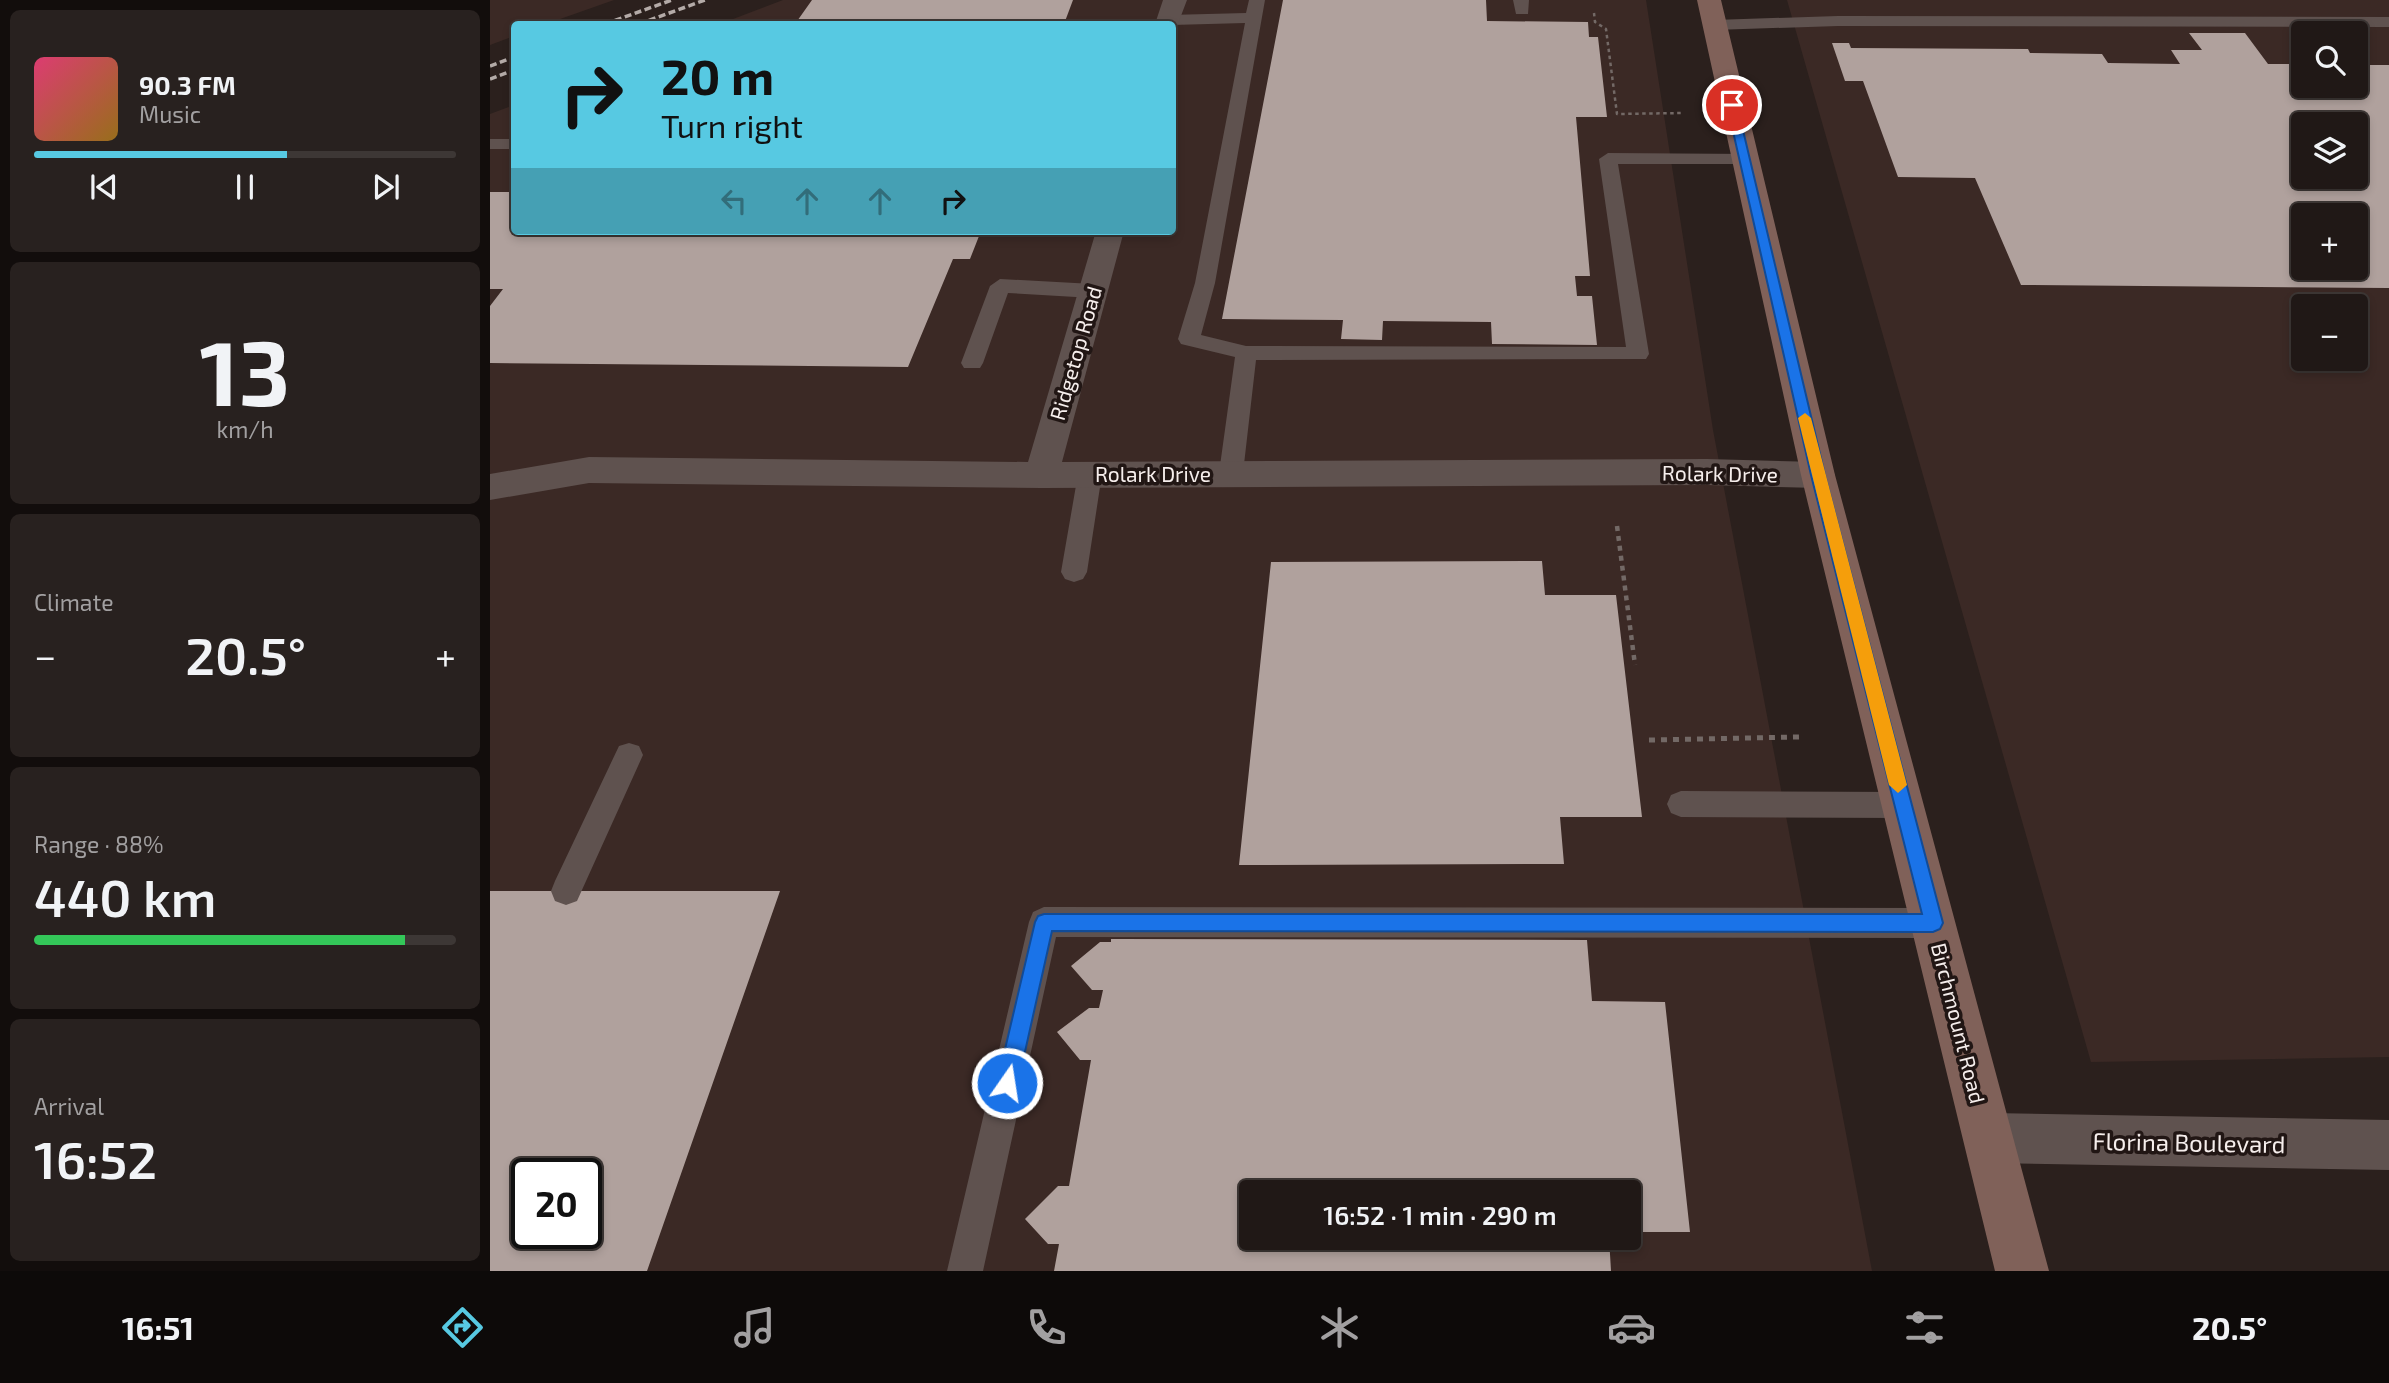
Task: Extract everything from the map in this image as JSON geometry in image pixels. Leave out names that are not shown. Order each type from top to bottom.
[{"type":"main road","name":"Birchmount Road","points":[[1712,13],[1818,475],[2022,1271]]},
{"type":"street","name":"Ridgetop Road","points":[[1042,475],[1053,426],[1109,235]]},
{"type":"street","name":"Rolark Drive","points":[[490,487],[589,470],[1042,475],[1707,472],[1818,475]]},
{"type":"street","name":"Florina Boulevard","points":[[1989,1138],[2389,1145]]},
{"type":"lane","points":[[1170,15],[1255,9],[1205,283],[1189,339],[1246,353],[1638,354],[1608,159],[1744,158]]},
{"type":"lane","points":[[1712,13],[1838,21],[2389,22]]},
{"type":"lane","points":[[490,144],[511,144]]},
{"type":"lane","points":[[972,363],[1000,286],[1093,291]]},
{"type":"lane","points":[[1231,473],[1246,353]]},
{"type":"lane","points":[[1074,572],[1090,474]]},
{"type":"lane","points":[[566,891],[629,755]]},
{"type":"lane","points":[[1681,804],[1903,805]]},
{"type":"lane","points":[[965,1271],[1044,922],[1933,923]]},
{"type":"path","points":[[1594,13],[1595,22],[1605,29],[1617,114],[1682,113]]},
{"type":"path","points":[[1617,526],[1635,665]]},
{"type":"path","points":[[1649,740],[1799,737]]},
{"type":"shaded area","points":[[490,0],[614,0],[554,21],[511,21],[511,37],[490,45]]},
{"type":"shaded area","points":[[783,0],[1646,0],[1713,430],[1872,1271],[490,1271],[490,114],[511,106],[511,235],[1176,235],[1176,21],[728,21]]},
{"type":"shaded area","points":[[1787,0],[2389,0],[2389,1057],[2091,1062]]},
{"type":"building","points":[[812,0],[1073,0],[1065,21],[797,21]]},
{"type":"building","points":[[1283,0],[1486,0],[1487,21],[1588,22],[1589,37],[1598,37],[1607,117],[1576,117],[1590,276],[1575,276],[1577,296],[1592,296],[1597,345],[1492,344],[1491,322],[1383,321],[1382,340],[1341,339],[1343,320],[1222,319]]},
{"type":"building","points":[[2189,33],[2245,33],[2268,64],[2291,64],[2291,98],[2368,98],[2368,65],[2389,65],[2389,288],[2021,285],[1975,178],[1898,177],[1863,81],[1845,81],[1832,43],[1849,43],[1851,48],[2028,49],[2030,53],[2102,54],[2108,63],[2180,64],[2171,50],[2202,50]]},
{"type":"building","points":[[490,192],[511,192],[511,235],[979,235],[970,259],[953,259],[908,367],[490,363],[490,306],[503,289],[490,289]]},
{"type":"building","points":[[1542,561],[1545,595],[1616,595],[1642,817],[1560,817],[1564,864],[1239,865],[1271,562]]},
{"type":"building","points":[[490,891],[780,891],[647,1271],[490,1271]]},
{"type":"building","points":[[1111,939],[1587,940],[1592,1001],[1665,1002],[1690,1232],[1641,1232],[1641,1180],[1239,1180],[1239,1250],[1610,1250],[1611,1271],[1054,1271],[1059,1244],[1048,1244],[1025,1219],[1058,1186],[1069,1186],[1091,1060],[1080,1060],[1057,1032],[1089,1008],[1099,1008],[1103,990],[1092,990],[1071,966],[1100,942],[1111,942]]},
{"type":"railway","points":[[613,21],[672,0]]},
{"type":"railway","points":[[647,21],[705,0]]},
{"type":"railway","points":[[490,66],[511,58]]},
{"type":"railway","points":[[490,79],[511,71]]},
{"type":"slow traffic","points":[[1805,418],[1898,785]]},
{"type":"route","points":[[1007,1083],[1044,922],[1933,923],[1818,475],[1732,105]]}]
